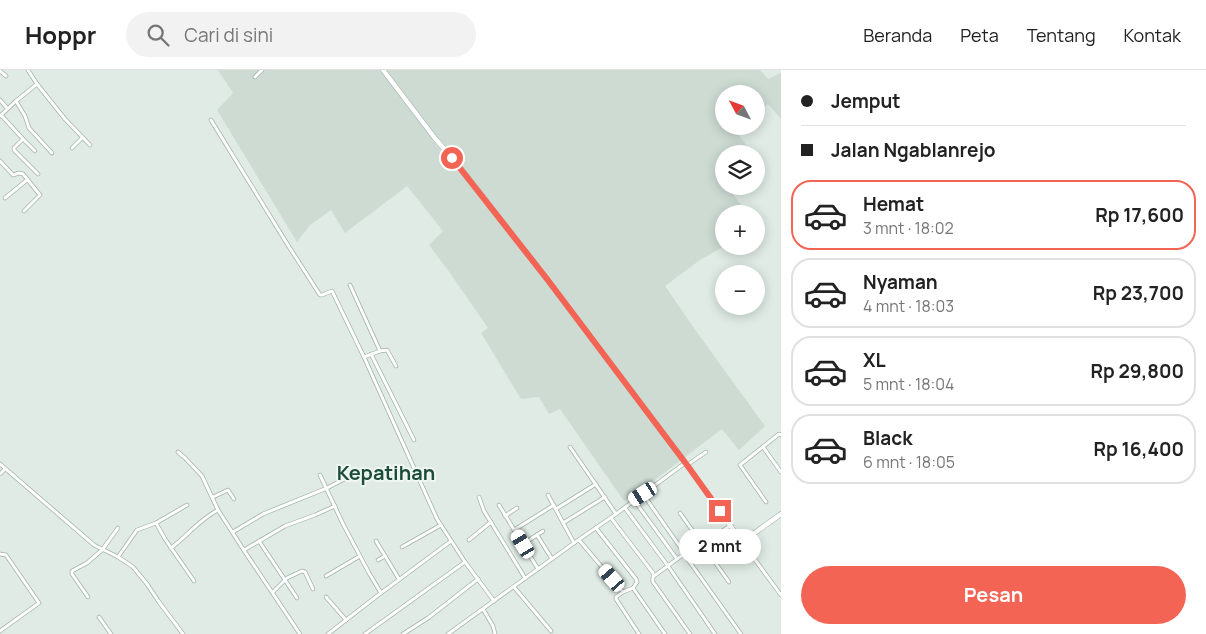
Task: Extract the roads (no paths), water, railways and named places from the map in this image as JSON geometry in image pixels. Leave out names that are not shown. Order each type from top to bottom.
[{"type":"street","points":[[28,70],[64,119],[90,145]]},
{"type":"street","points":[[255,77],[262,70]]},
{"type":"street","points":[[383,70],[547,279],[780,593]]},
{"type":"street","points":[[0,71],[6,76]]},
{"type":"street","points":[[35,151],[1,115],[37,84]]},
{"type":"street","points":[[0,100],[8,108]]},
{"type":"street","points":[[16,101],[25,116],[29,128],[52,154]]},
{"type":"street","points":[[211,120],[320,295],[332,290],[441,525],[465,562],[494,600]]},
{"type":"street","points":[[72,148],[82,138]]},
{"type":"street","points":[[23,139],[14,150],[38,174]]},
{"type":"street","points":[[0,161],[13,175],[21,173],[40,195],[24,210]]},
{"type":"street","points":[[4,198],[27,180]]},
{"type":"street","points":[[350,285],[380,351]]},
{"type":"street","points":[[364,357],[388,350],[396,366]]},
{"type":"street","points":[[371,354],[414,440]]},
{"type":"street","points":[[766,502],[740,465],[779,434],[781,436]]},
{"type":"street","points":[[570,447],[616,514]]},
{"type":"street","points":[[763,447],[781,472]]},
{"type":"street","points":[[178,452],[200,473],[218,510],[300,634]]},
{"type":"street","points":[[448,634],[634,500],[706,452]]},
{"type":"street","points":[[0,464],[90,542],[128,563],[137,571],[183,634]]},
{"type":"street","points":[[0,474],[5,469]]},
{"type":"street","points":[[233,532],[263,514],[327,488],[356,473]]},
{"type":"street","points":[[320,475],[360,556],[381,593]]},
{"type":"street","points":[[514,530],[596,484]]},
{"type":"street","points":[[213,497],[228,490],[234,499]]},
{"type":"street","points":[[643,494],[742,634]]},
{"type":"street","points":[[548,495],[574,543]]},
{"type":"street","points":[[480,497],[484,511],[525,578]]},
{"type":"street","points":[[563,522],[605,497]]},
{"type":"street","points":[[634,500],[677,559]]},
{"type":"street","points":[[118,557],[137,530],[156,523],[187,505]]},
{"type":"street","points":[[498,505],[538,569]]},
{"type":"street","points":[[244,550],[285,526],[315,516],[335,506]]},
{"type":"street","points":[[505,516],[517,508]]},
{"type":"street","points":[[625,508],[715,634]]},
{"type":"street","points":[[171,548],[206,517],[218,510]]},
{"type":"street","points":[[680,513],[729,582]]},
{"type":"street","points":[[742,542],[781,514]]},
{"type":"street","points":[[611,518],[654,576]]},
{"type":"street","points":[[469,540],[491,522]]},
{"type":"street","points":[[156,523],[194,581]]},
{"type":"street","points":[[402,547],[441,525]]},
{"type":"street","points":[[690,634],[652,580],[654,576],[677,559],[730,526]]},
{"type":"street","points":[[88,597],[72,574],[72,571],[102,550],[118,528]]},
{"type":"street","points":[[596,528],[636,579],[637,582],[633,588],[623,592],[616,599],[640,634]]},
{"type":"street","points":[[523,544],[542,531]]},
{"type":"street","points":[[537,535],[552,559]]},
{"type":"street","points":[[578,540],[623,592]]},
{"type":"street","points":[[260,541],[297,598]]},
{"type":"street","points":[[376,541],[399,580]]},
{"type":"street","points":[[328,634],[451,541]]},
{"type":"street","points":[[0,554],[6,556],[40,603],[0,631]]},
{"type":"street","points":[[326,576],[360,556]]},
{"type":"street","points":[[378,560],[385,556]]},
{"type":"street","points":[[365,634],[465,562]]},
{"type":"street","points":[[272,592],[290,576],[303,570],[313,589]]},
{"type":"street","points":[[403,634],[428,618],[478,579]]},
{"type":"street","points":[[514,587],[551,631]]},
{"type":"street","points":[[633,588],[665,634]]},
{"type":"street","points":[[326,597],[346,620]]},
{"type":"street","points":[[483,609],[493,626],[495,634]]},
{"type":"street","points":[[99,617],[111,634]]},
{"type":"district","name":"Kepatihan","points":[[386,472]]}]
